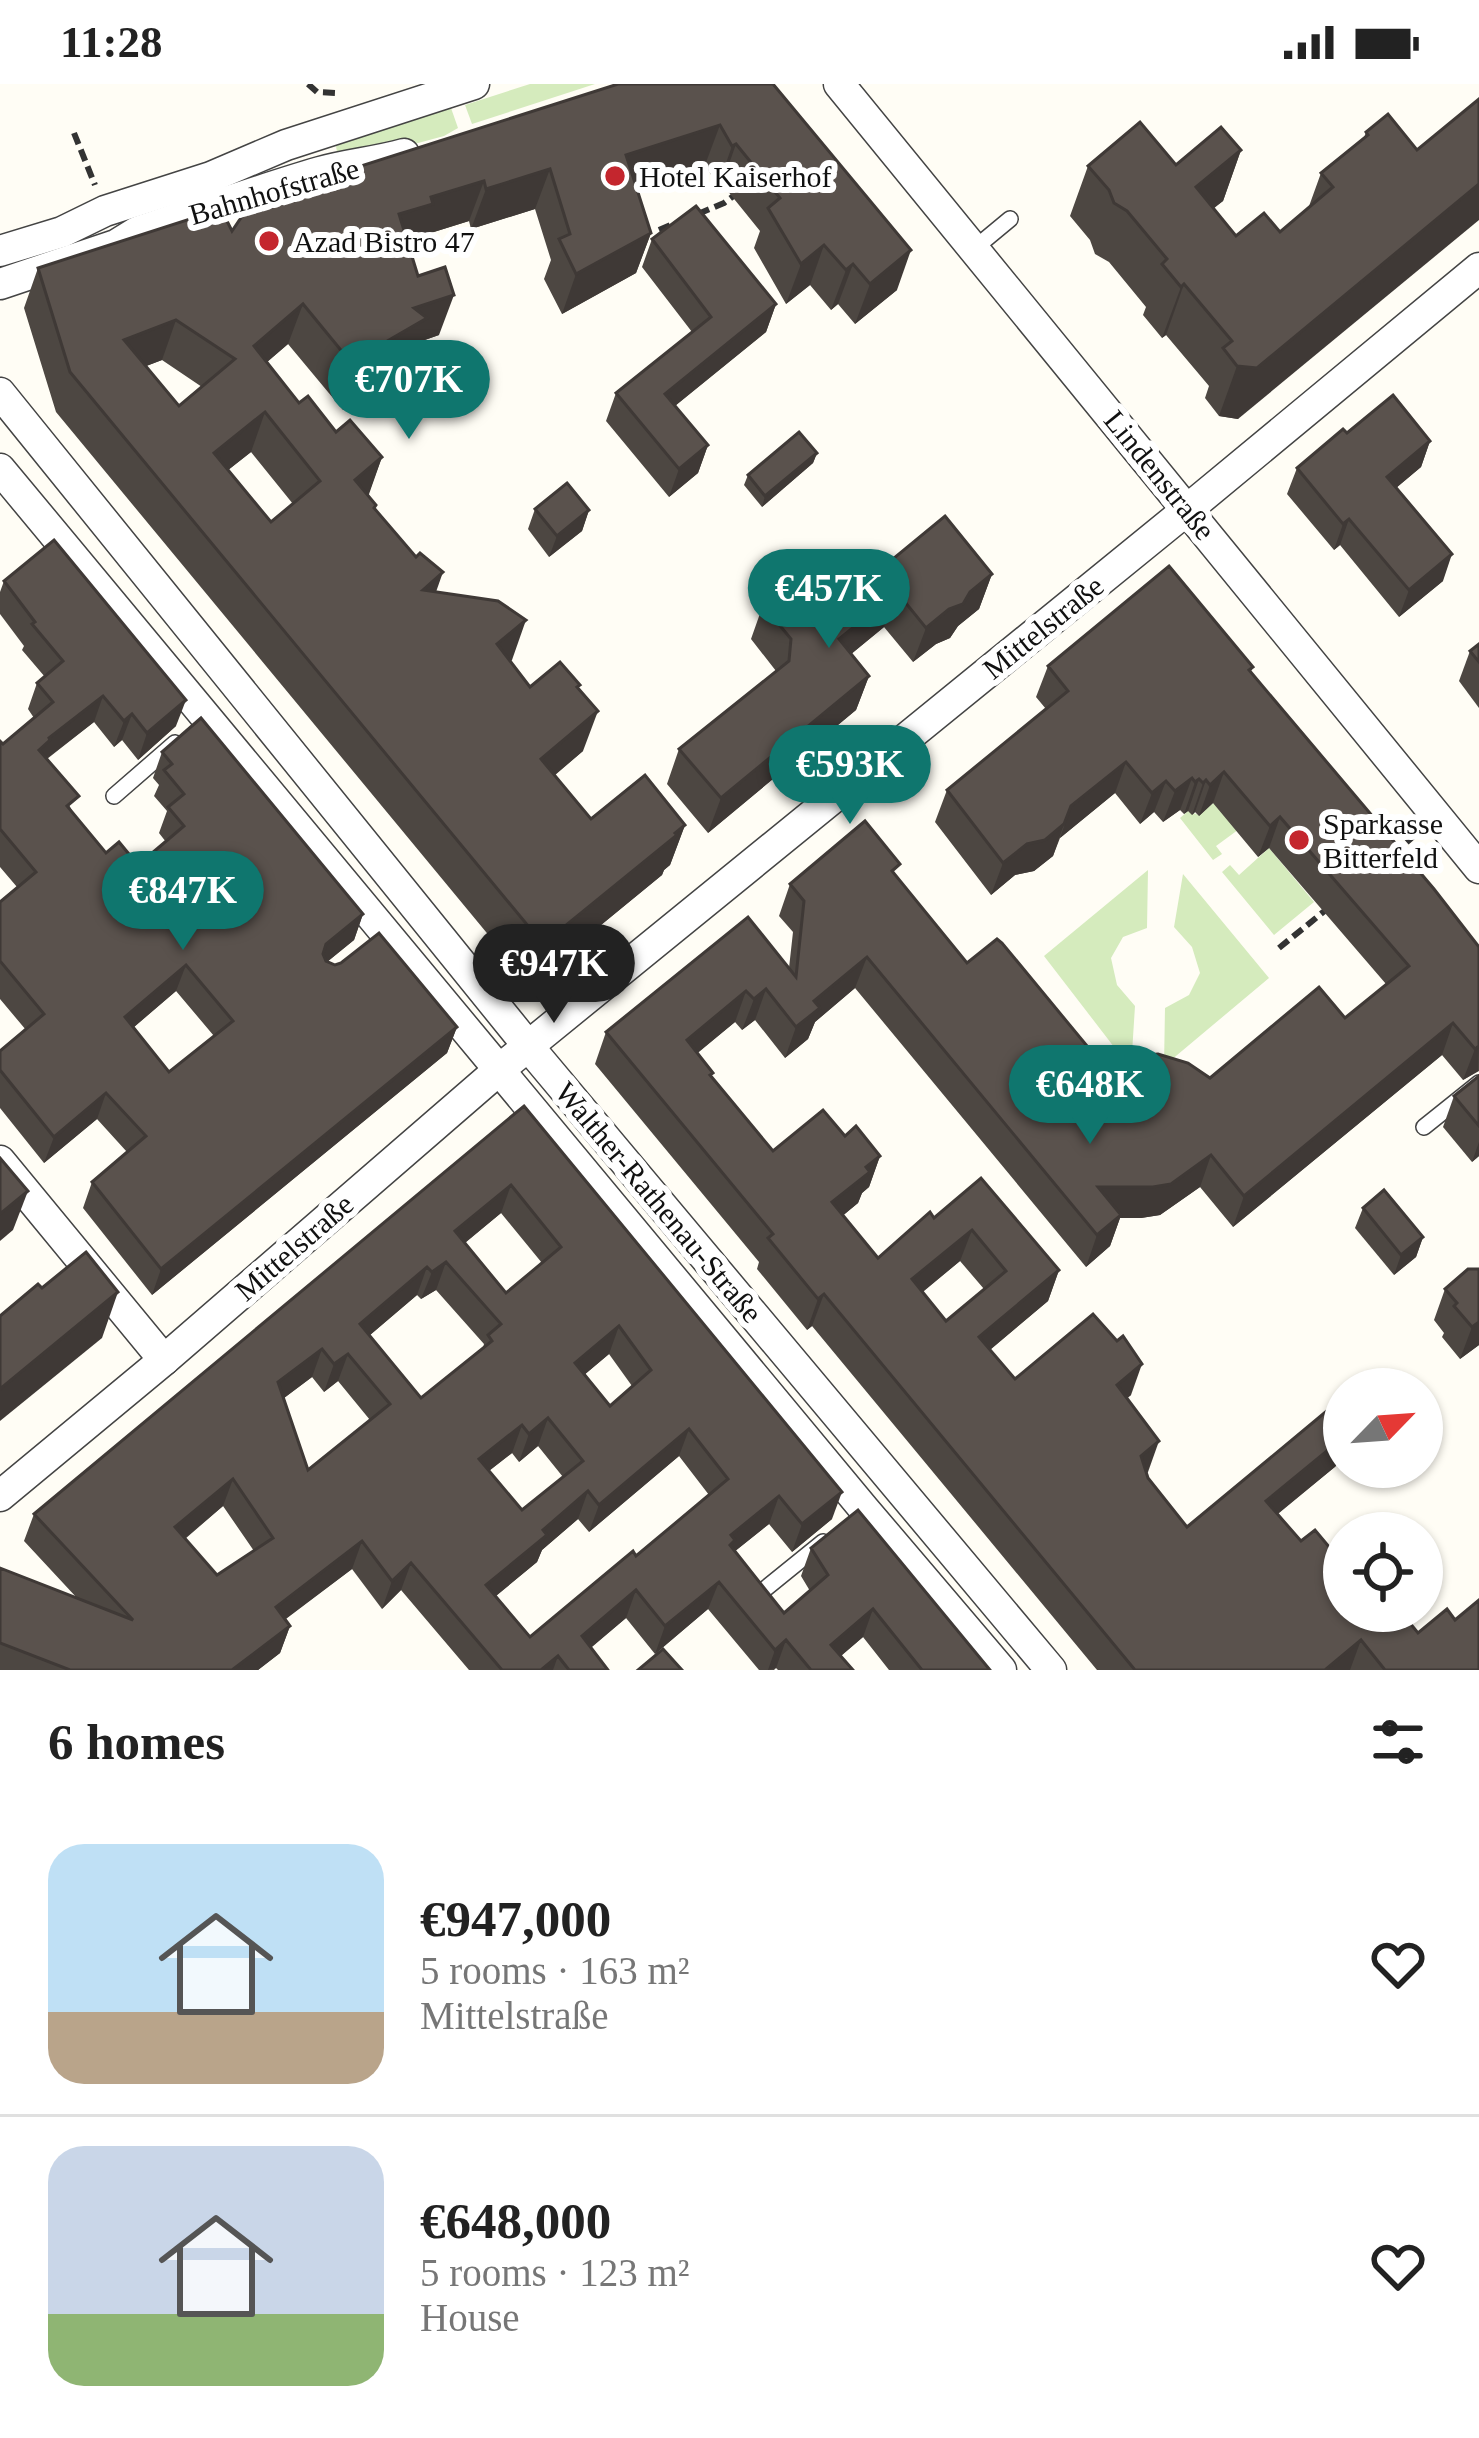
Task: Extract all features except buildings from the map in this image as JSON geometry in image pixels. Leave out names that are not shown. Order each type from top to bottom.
[{"type":"street","name":"Bahnhofstraße","points":[[0,251],[211,177],[286,145],[474,84]]},
{"type":"street","name":"Lindenstraße","points":[[839,84],[1479,868]]},
{"type":"street","name":"Bahnhofstraße","points":[[0,284],[297,179],[427,146]]},
{"type":"street","name":"Mittelstraße","points":[[0,1496],[500,1069],[1479,268]]},
{"type":"street","name":"Walther-Rathenau-Straße","points":[[0,393],[528,1046],[1051,1670]]},
{"type":"street","name":"Walther-Rathenau-Straße","points":[[0,469],[206,717],[377,937],[500,1069],[855,1516],[1001,1670]]},
{"type":"street","points":[[0,1161],[164,1360]]},
{"type":"lane","points":[[975,248],[1010,219]]},
{"type":"lane","points":[[113,796],[206,717]]},
{"type":"lane","points":[[1424,1127],[1479,1083]]},
{"type":"lane","points":[[765,1589],[831,1536]]},
{"type":"path","points":[[659,230],[724,203],[743,189]]},
{"type":"path","points":[[1389,857],[1436,817]]},
{"type":"path","points":[[1279,948],[1339,899]]},
{"type":"green space","points":[[530,84],[595,84],[472,124],[465,105]]},
{"type":"green space","points":[[451,108],[458,128],[444,136],[374,155],[337,152],[336,146],[343,143]]},
{"type":"green space","points":[[1222,796],[1246,824],[1216,846],[1222,854],[1213,860],[1180,818],[1188,811],[1199,815]]},
{"type":"green space","points":[[1269,848],[1314,902],[1274,935],[1222,872],[1230,865],[1239,875]]},
{"type":"green space","points":[[1148,870],[1147,928],[1123,937],[1111,958],[1117,985],[1135,1006],[1131,1069],[1044,956]]},
{"type":"green space","points":[[1183,874],[1269,978],[1164,1066],[1165,1008],[1189,995],[1200,973],[1192,947],[1174,927]]},
{"type":"place","name":"Hotel Kaiserhof","points":[[615,176]]},
{"type":"place","name":"Azad Bistro 47","points":[[269,241]]},
{"type":"place","name":"Sparkasse Bitterfeld","points":[[1299,840]]}]
